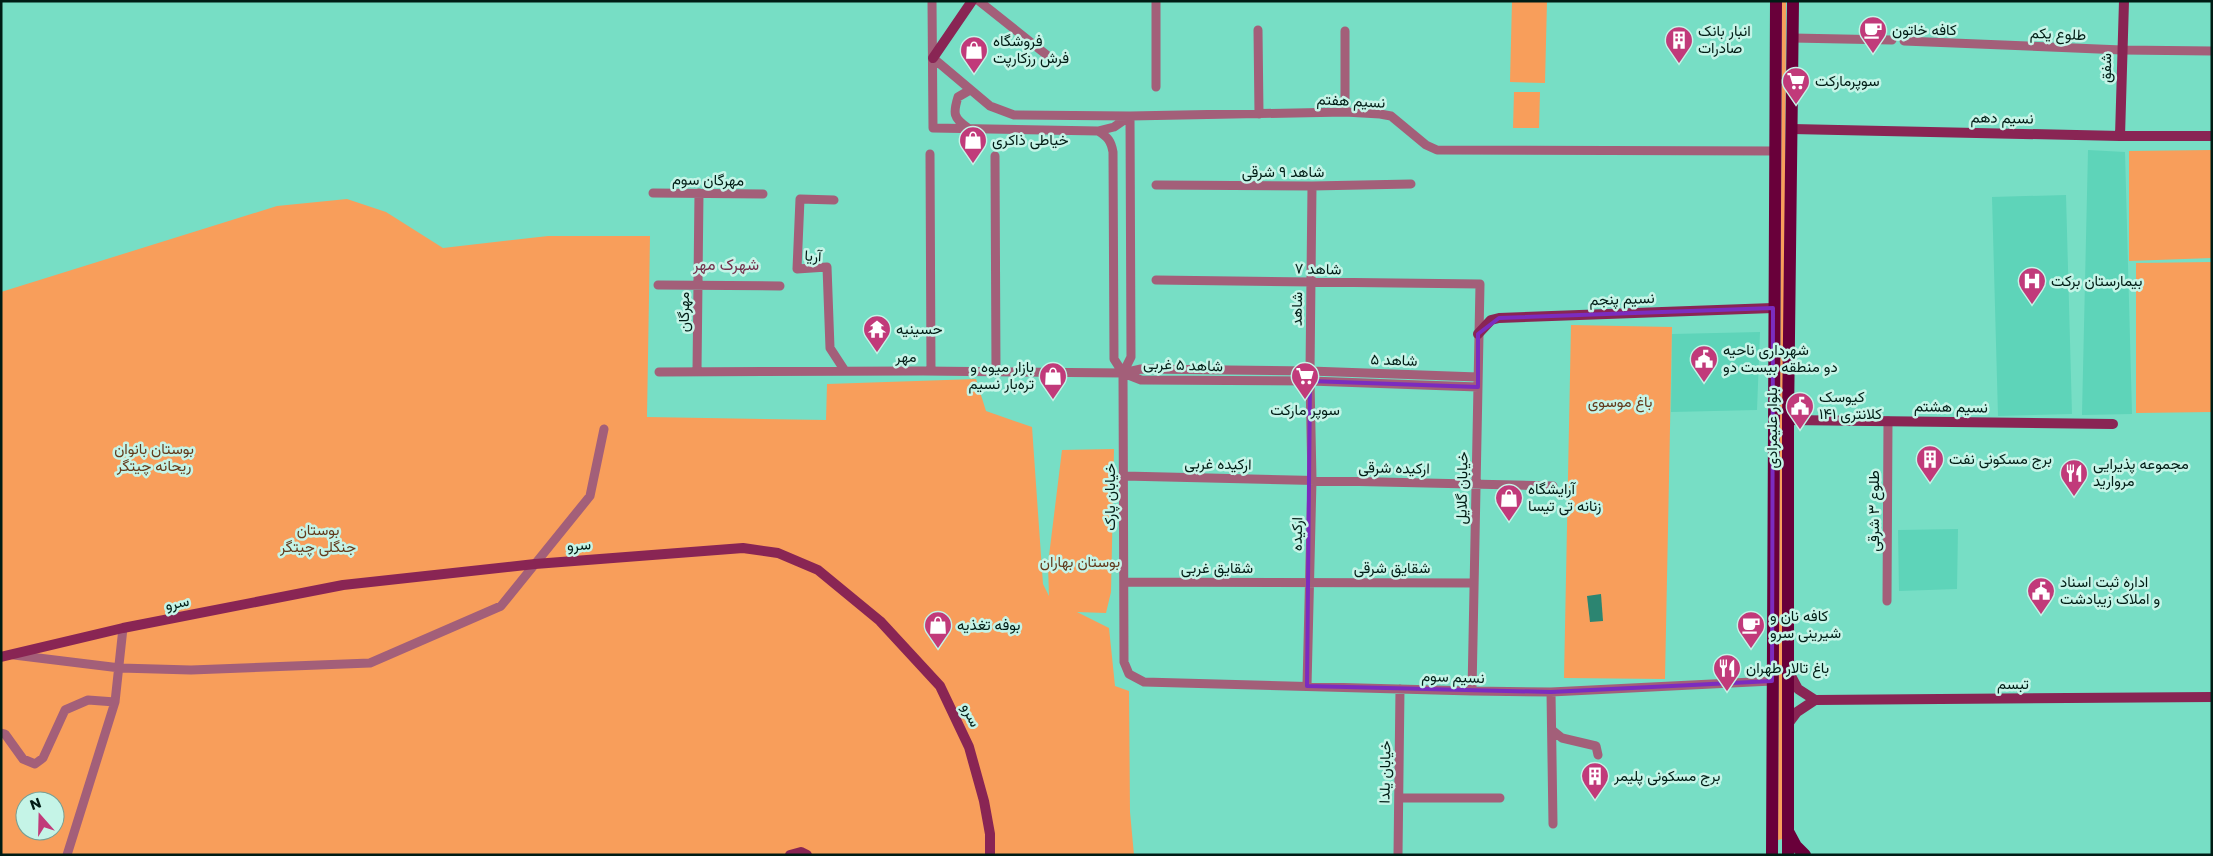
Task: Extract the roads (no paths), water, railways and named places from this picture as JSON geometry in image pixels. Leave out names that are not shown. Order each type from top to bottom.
[{"type":"main road","name":"بلوار علیمرادی","points":[[1772,855],[1773,308],[1776,1]]},
{"type":"main road","name":"بلوار علیمرادی","points":[[1788,855],[1788,420],[1793,1]]},
{"type":"main road","points":[[1787,828],[1796,846],[1805,855]]},
{"type":"street","points":[[932,1],[933,128],[1098,131],[1114,127],[1130,116]]},
{"type":"street","points":[[933,58],[972,1]]},
{"type":"street","points":[[979,1],[1048,56]]},
{"type":"street","points":[[1156,1],[1156,87]]},
{"type":"street","name":"شفق","points":[[2120,136],[2124,1]]},
{"type":"street","points":[[1258,30],[1259,114]]},
{"type":"street","points":[[1345,31],[1345,112]]},
{"type":"street","points":[[1793,38],[1892,40]]},
{"type":"street","name":"طلوع یکم","points":[[1904,41],[2122,50],[2212,51]]},
{"type":"street","name":"نسیم هفتم","points":[[933,58],[990,106],[1014,114],[1130,116],[1345,112],[1391,116],[1426,145],[1437,150],[1776,151]]},
{"type":"street","points":[[968,128],[958,121],[954,110],[958,97],[970,90]]},
{"type":"street","name":"خیابان پارک","points":[[1130,116],[1131,357],[1123,373],[1124,662],[1129,674],[1134,678]]},
{"type":"street","name":"نسیم دهم","points":[[1792,129],[2120,136],[2212,136]]},
{"type":"street","name":"خیابان پارک","points":[[1098,131],[1106,136],[1111,143],[1113,152],[1114,359],[1123,373]]},
{"type":"street","points":[[930,154],[931,371]]},
{"type":"street","points":[[995,156],[996,372]]},
{"type":"street","name":"شاهد ۹ شرقی","points":[[1156,185],[1312,186],[1411,184]]},
{"type":"street","name":"شاهد","points":[[1310,371],[1312,186]]},
{"type":"street","name":"مهرگان سوم","points":[[653,193],[763,194]]},
{"type":"street","name":"مهرگان","points":[[697,371],[699,193]]},
{"type":"street","name":"آریا","points":[[834,200],[800,199],[798,269],[827,267],[830,348],[846,371]]},
{"type":"street","name":"شاهد ۷","points":[[1156,280],[1480,284]]},
{"type":"street","name":"خیابان گلایل","points":[[1472,691],[1480,284]]},
{"type":"street","points":[[658,285],[780,286]]},
{"type":"street","name":"نسیم پنجم","points":[[1478,334],[1491,320],[1499,318],[1773,308]]},
{"type":"street","name":"شاهد ۵ غربی","points":[[1123,373],[1141,369],[1310,371]]},
{"type":"street","name":"مهر","points":[[659,372],[931,371],[1123,373]]},
{"type":"street","name":"شاهد ۵","points":[[1310,371],[1478,377]]},
{"type":"street","name":"شاهد ۵ غربی","points":[[1123,373],[1141,380],[1310,381]]},
{"type":"street","name":"شاهد ۵","points":[[1310,381],[1478,387]]},
{"type":"street","name":"ارکیده","points":[[1307,686],[1312,480],[1310,381]]},
{"type":"street","name":"نسیم هشتم","points":[[1788,420],[2113,424]]},
{"type":"street","name":"طلوع ۳ شرقی","points":[[1887,601],[1888,421]]},
{"type":"street","points":[[4,656],[120,668],[191,670],[370,662],[500,606],[590,496],[604,429]]},
{"type":"street","name":"ارکیده غربی","points":[[1124,476],[1312,480]]},
{"type":"street","name":"ارکیده شرقی","points":[[1312,480],[1476,484]]},
{"type":"street","points":[[1476,484],[1553,486]]},
{"type":"street","name":"سرو","points":[[4,656],[123,628],[343,585],[536,564],[743,548],[778,553],[818,570],[880,621],[940,686],[969,747],[984,801],[990,834],[990,855]]},
{"type":"street","name":"شقایق غربی","points":[[1124,582],[1310,582]]},
{"type":"street","name":"شقایق شرقی","points":[[1310,582],[1474,582]]},
{"type":"street","points":[[67,855],[115,702],[123,628]]},
{"type":"street","points":[[1788,670],[1798,689],[1814,700],[1797,712],[1788,724]]},
{"type":"street","name":"نسیم سوم","points":[[1134,678],[1144,682],[1551,692],[1772,681]]},
{"type":"street","name":"خیابان یلدا","points":[[1398,855],[1400,689]]},
{"type":"street","points":[[1551,692],[1553,824]]},
{"type":"street","name":"تبسم","points":[[1814,700],[2212,698]]},
{"type":"street","points":[[1,733],[5,734],[24,759],[35,764],[43,758],[65,710],[88,700],[115,702]]},
{"type":"street","points":[[1552,730],[1562,738],[1596,746],[1598,755]]},
{"type":"street","points":[[1399,798],[1500,798]]},
{"type":"street","points":[[790,855],[801,852],[807,855]]},
{"type":"water","points":[[1601,594],[1603,621],[1590,622],[1587,596]]},
{"type":"place","name":"کافه خاتون","points":[[1873,54]]},
{"type":"place","name":"انبار بانک صادرات","points":[[1679,64]]},
{"type":"place","name":"فروشگاه فرش رزکارپت","points":[[974,74]]},
{"type":"place","name":"سوپرمارکت","points":[[1796,105]]},
{"type":"place","name":"خیاطی ذاکری","points":[[973,164]]},
{"type":"place","name":"بیمارستان برکت","points":[[2032,305]]},
{"type":"place","name":"حسینیه","points":[[877,353]]},
{"type":"place","name":"شهرداری ناحیه دو منطقه بیست دو","points":[[1704,383]]},
{"type":"place","name":"بازار میوه و تره‌بار نسیم","points":[[1053,400]]},
{"type":"place","name":"سوپر مارکت","points":[[1305,400]]},
{"type":"place","name":"کیوسک کلانتری ۱۴۱","points":[[1800,430]]},
{"type":"place","name":"برج مسکونی نفت","points":[[1930,483]]},
{"type":"place","name":"مجموعه پذیرایی مروارید","points":[[2074,497]]},
{"type":"place","name":"آرایشگاه زنانه تی تیسا","points":[[1509,522]]},
{"type":"place","name":"اداره ثبت اسناد و املاک زیبادشت","points":[[2041,615]]},
{"type":"place","name":"بوفه تغذیه","points":[[938,649]]},
{"type":"place","name":"کافه نان و شیرینی سرو","points":[[1751,649]]},
{"type":"place","name":"باغ تالار طهران","points":[[1727,692]]},
{"type":"place","name":"برج مسکونی پلیمر","points":[[1595,800]]},
{"type":"district","name":"شهرک مهر","points":[[726,264]]},
{"type":"park label","name":"باغ موسوی","points":[[1620,402]]},
{"type":"park label","name":"بوستان بانوان ریحانه چیتگر","points":[[154,458]]},
{"type":"park label","name":"بوستان جنگلی چیتگر","points":[[318,538]]},
{"type":"park label","name":"بوستان بهاران","points":[[1080,562]]}]
